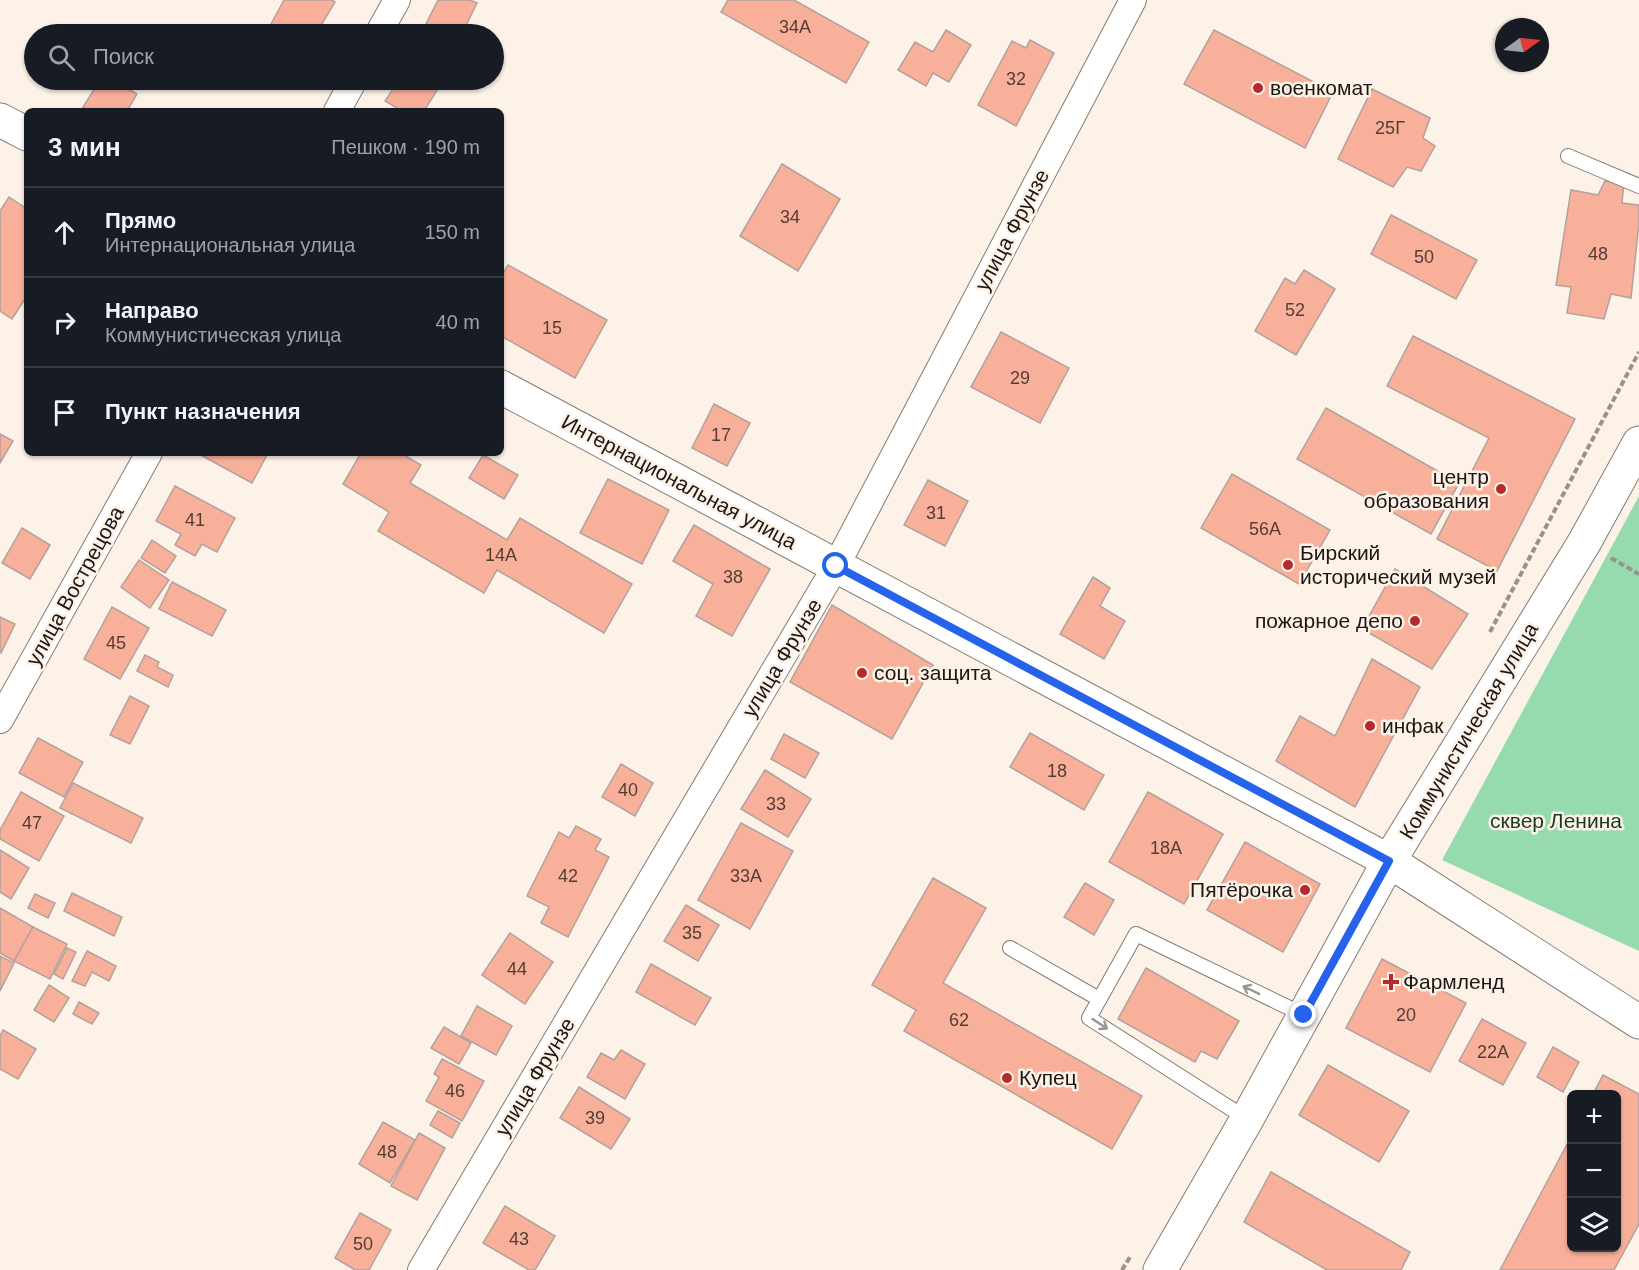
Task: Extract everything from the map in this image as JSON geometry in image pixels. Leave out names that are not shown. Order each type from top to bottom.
[{"type":"main road","points":[[0,120],[24,132]]},
{"type":"main road","name":"Интернациональная улица","points":[[504,389],[1389,861],[1639,1022]]},
{"type":"main road","name":"Коммунистическая улица","points":[[1160,1270],[1247,1119],[1389,861],[1584,543],[1639,443]]},
{"type":"street","points":[[384,24],[397,0]]},
{"type":"street","name":"улица Фрунзе","points":[[421,1270],[836,566],[1132,0]]},
{"type":"street","points":[[339,108],[349,90]]},
{"type":"street","name":"улица Вострецова","points":[[0,720],[147,456]]},
{"type":"lane","points":[[1568,156],[1639,186]]},
{"type":"lane","points":[[1247,1119],[1089,1018],[1099,999],[1136,934],[1304,1015]]},
{"type":"lane","points":[[1010,948],[1099,999]]},
{"type":"green space","name":"сквер Ленина","points":[[1639,496],[1639,951],[1442,860]]},
{"type":"building","points":[[284,0],[332,0],[335,2],[322,24],[271,24]]},
{"type":"building","points":[[438,0],[470,0],[477,3],[467,24],[426,24]]},
{"type":"building","points":[[728,0],[794,0],[869,42],[846,83],[721,12]]},
{"type":"building","points":[[946,30],[971,45],[949,82],[933,73],[926,86],[898,70],[915,42],[933,52]]},
{"type":"building","name":"военкомат","points":[[1214,30],[1333,92],[1305,148],[1184,84]]},
{"type":"building","points":[[1030,40],[1054,53],[1016,126],[978,105],[1012,41],[1026,48]]},
{"type":"building","points":[[1372,89],[1430,118],[1423,138],[1435,146],[1421,171],[1407,167],[1393,187],[1338,159]]},
{"type":"building","points":[[94,90],[130,90],[137,94],[129,108],[83,107]]},
{"type":"building","points":[[392,90],[437,90],[426,108],[397,108],[385,101]]},
{"type":"building","points":[[782,164],[840,199],[798,271],[740,236]]},
{"type":"building","points":[[1605,181],[1624,183],[1622,203],[1639,205],[1639,223],[1631,298],[1611,294],[1604,319],[1567,313],[1571,287],[1556,285],[1571,190],[1598,195]]},
{"type":"building","points":[[9,197],[24,207],[24,301],[12,319],[0,311],[0,211]]},
{"type":"building","points":[[1391,215],[1477,260],[1456,299],[1371,254]]},
{"type":"building","points":[[508,265],[607,320],[575,378],[504,338],[504,272]]},
{"type":"building","points":[[1304,270],[1335,289],[1296,355],[1255,331],[1285,278],[1295,284]]},
{"type":"building","points":[[1001,332],[1069,368],[1040,423],[971,387]]},
{"type":"building","name":"центр образования","points":[[1413,336],[1575,419],[1497,571],[1437,539],[1489,438],[1387,386]]},
{"type":"building","points":[[714,404],[750,423],[727,466],[692,448]]},
{"type":"building","points":[[1326,408],[1459,483],[1431,534],[1297,459]]},
{"type":"building","points":[[0,434],[13,441],[0,463]]},
{"type":"building","points":[[202,456],[266,456],[252,483]]},
{"type":"building","points":[[359,456],[406,456],[421,465],[410,483],[507,540],[520,518],[632,584],[604,633],[497,570],[484,593],[378,531],[389,512],[343,484]]},
{"type":"building","points":[[482,456],[518,475],[504,499],[469,478]]},
{"type":"building","points":[[1232,474],[1330,530],[1299,584],[1201,528]]},
{"type":"building","points":[[608,479],[669,510],[642,564],[580,533]]},
{"type":"building","points":[[928,480],[968,501],[945,546],[904,525]]},
{"type":"building","points":[[175,486],[235,518],[217,552],[202,544],[195,556],[175,545],[181,534],[156,521]]},
{"type":"building","points":[[694,525],[770,569],[732,636],[696,616],[713,584],[673,561]]},
{"type":"building","points":[[22,528],[50,545],[30,579],[2,563]]},
{"type":"building","points":[[152,540],[176,556],[165,573],[141,558]]},
{"type":"building","points":[[139,560],[169,580],[150,608],[121,587]]},
{"type":"building","name":"пожарное депо","points":[[1395,569],[1468,614],[1432,669],[1362,629]]},
{"type":"building","points":[[1093,577],[1110,588],[1100,606],[1125,621],[1104,659],[1060,634]]},
{"type":"building","points":[[172,582],[226,610],[212,636],[159,609]]},
{"type":"building","name":"соц. защита","points":[[832,605],[933,665],[892,739],[790,682]]},
{"type":"building","points":[[112,607],[149,628],[120,679],[84,659]]},
{"type":"building","points":[[0,617],[15,624],[1,653],[0,652]]},
{"type":"building","points":[[145,655],[159,662],[157,667],[173,675],[168,687],[137,671]]},
{"type":"building","name":"инфак","points":[[1372,659],[1420,687],[1355,807],[1276,761],[1300,716],[1335,736]]},
{"type":"building","points":[[130,696],[149,706],[130,744],[110,735]]},
{"type":"building","points":[[1030,733],[1104,775],[1084,810],[1010,767]]},
{"type":"building","points":[[784,734],[819,753],[805,778],[771,759]]},
{"type":"building","points":[[38,738],[83,762],[64,797],[19,773]]},
{"type":"building","points":[[621,764],[653,783],[635,816],[602,797]]},
{"type":"building","points":[[765,770],[811,799],[788,837],[741,809]]},
{"type":"building","points":[[73,783],[143,818],[131,843],[60,808]]},
{"type":"building","points":[[21,792],[64,816],[39,861],[0,839],[0,830]]},
{"type":"building","points":[[1148,792],[1223,834],[1184,904],[1109,862]]},
{"type":"building","points":[[741,823],[793,851],[750,929],[698,900]]},
{"type":"building","points":[[576,826],[601,839],[595,850],[609,857],[568,937],[541,923],[549,907],[527,896],[559,832],[569,838]]},
{"type":"building","points":[[1245,842],[1320,884],[1283,952],[1207,910]]},
{"type":"building","points":[[0,850],[29,868],[11,899],[0,892]]},
{"type":"building","points":[[933,878],[986,908],[943,983],[1142,1096],[1112,1149],[904,1031],[916,1010],[872,985]]},
{"type":"building","points":[[1085,883],[1114,900],[1094,935],[1064,917]]},
{"type":"building","points":[[72,893],[122,917],[114,936],[64,911]]},
{"type":"building","points":[[35,894],[55,903],[48,918],[28,908]]},
{"type":"building","points":[[686,905],[719,925],[698,961],[664,941]]},
{"type":"building","points":[[0,908],[33,927],[14,961],[0,953]]},
{"type":"building","points":[[33,927],[67,944],[50,979],[14,961]]},
{"type":"building","points":[[510,933],[553,962],[525,1004],[482,975]]},
{"type":"building","points":[[67,948],[76,952],[63,979],[54,974]]},
{"type":"building","points":[[87,951],[116,966],[109,981],[92,972],[85,986],[72,981]]},
{"type":"building","points":[[0,956],[14,963],[0,991]]},
{"type":"building","points":[[1382,959],[1466,1003],[1430,1072],[1346,1028]]},
{"type":"building","points":[[651,964],[711,998],[695,1025],[636,992]]},
{"type":"building","points":[[1146,968],[1239,1021],[1217,1059],[1201,1051],[1195,1062],[1118,1019]]},
{"type":"building","points":[[49,985],[69,998],[54,1022],[34,1010]]},
{"type":"building","points":[[79,1002],[99,1013],[92,1024],[73,1014]]},
{"type":"building","points":[[477,1006],[512,1026],[496,1055],[461,1036]]},
{"type":"building","points":[[1482,1019],[1526,1043],[1503,1085],[1459,1061]]},
{"type":"building","points":[[444,1027],[471,1043],[459,1064],[431,1048]]},
{"type":"building","points":[[3,1030],[36,1049],[18,1079],[0,1069],[0,1036]]},
{"type":"building","points":[[1553,1047],[1579,1062],[1563,1092],[1537,1077]]},
{"type":"building","points":[[621,1050],[645,1064],[625,1099],[587,1077],[601,1053],[614,1060]]},
{"type":"building","points":[[442,1059],[484,1081],[462,1121],[426,1101],[439,1077],[434,1074]]},
{"type":"building","points":[[1328,1065],[1409,1111],[1379,1162],[1299,1115]]},
{"type":"building","points":[[1603,1075],[1639,1094],[1639,1224],[1614,1270],[1500,1270],[1567,1144],[1567,1252],[1621,1252],[1621,1090],[1595,1090]]},
{"type":"building","points":[[579,1087],[630,1119],[611,1149],[560,1118]]},
{"type":"building","points":[[438,1111],[460,1123],[452,1138],[430,1125]]},
{"type":"building","points":[[383,1122],[415,1140],[390,1183],[359,1164]]},
{"type":"building","points":[[419,1133],[445,1148],[417,1200],[391,1186]]},
{"type":"building","points":[[1271,1172],[1410,1252],[1401,1270],[1327,1270],[1244,1222]]},
{"type":"building","points":[[505,1206],[555,1236],[535,1270],[529,1270],[483,1243]]},
{"type":"building","points":[[360,1213],[391,1230],[369,1270],[355,1270],[335,1258]]},
{"type":"place","name":"военкомат","points":[[1258,88]]},
{"type":"place","name":"центр образования","points":[[1501,489]]},
{"type":"place","name":"Бирский исторический музей","points":[[1288,565]]},
{"type":"place","name":"пожарное депо","points":[[1415,621]]},
{"type":"place","name":"соц. защита","points":[[862,673]]},
{"type":"place","name":"инфак","points":[[1370,726]]},
{"type":"place","name":"Пятёрочка","points":[[1305,890]]},
{"type":"place","name":"Фармленд","points":[[1391,982]]},
{"type":"place","name":"Купец","points":[[1007,1078]]},
{"type":"route","points":[[836,566],[1389,861],[1304,1015]]}]
